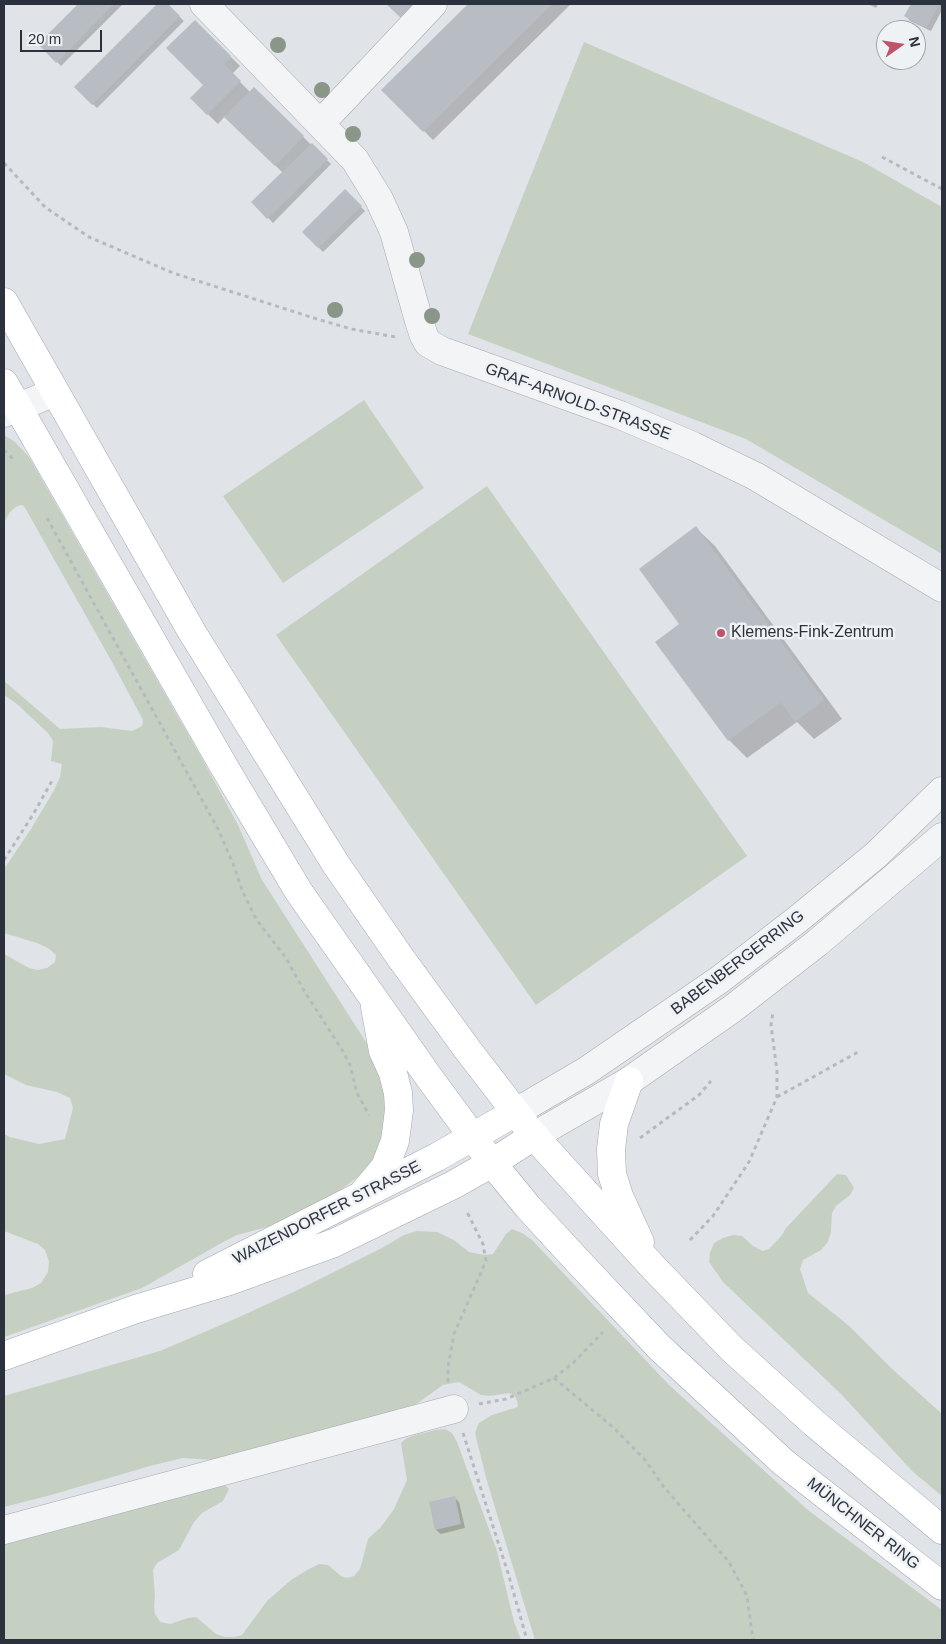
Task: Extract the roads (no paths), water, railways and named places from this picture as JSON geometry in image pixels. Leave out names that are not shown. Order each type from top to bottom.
[{"type":"main road","points":[[4,302],[192,632],[332,858],[400,958],[467,1049],[534,1136],[652,1266],[732,1348],[814,1423],[942,1530]]},
{"type":"main road","name":"MÜNCHNER RING","points":[[4,383],[11,410],[299,892],[373,999],[492,1163],[528,1207],[659,1347],[783,1462],[942,1586]]},
{"type":"main road","points":[[359,1198],[385,1167],[395,1141],[399,1110],[398,1093],[393,1073],[382,1051],[373,999]]},
{"type":"main road","points":[[629,1081],[614,1124],[612,1174],[619,1196],[652,1266]]},
{"type":"main road","name":"WAIZENDORFER STRASSE","points":[[136,1309],[359,1198],[438,1157],[516,1112]]},
{"type":"main road","name":"WAIZENDORFER STRASSE","points":[[4,1356],[136,1309],[230,1281],[334,1243],[445,1189],[492,1163],[534,1136]]},
{"type":"street","points":[[204,4],[321,124],[433,4]]},
{"type":"street","name":"GRAF-ARNOLD-STRASSE","points":[[321,124],[355,160],[379,198],[394,232],[424,336],[428,343],[442,351],[620,415],[693,446],[755,476],[942,588]]},
{"type":"street","points":[[11,410],[55,392]]},
{"type":"street","name":"BABENBERGERRING","points":[[516,1112],[586,1071],[719,980],[876,855],[942,791]]},
{"type":"street","name":"BABENBERGERRING","points":[[534,1136],[629,1081],[732,1009],[824,937],[942,837]]},
{"type":"street","points":[[4,1530],[454,1409]]},
{"type":"place","name":"Klemens-Fink-Zentrum","points":[[721,633]]}]
